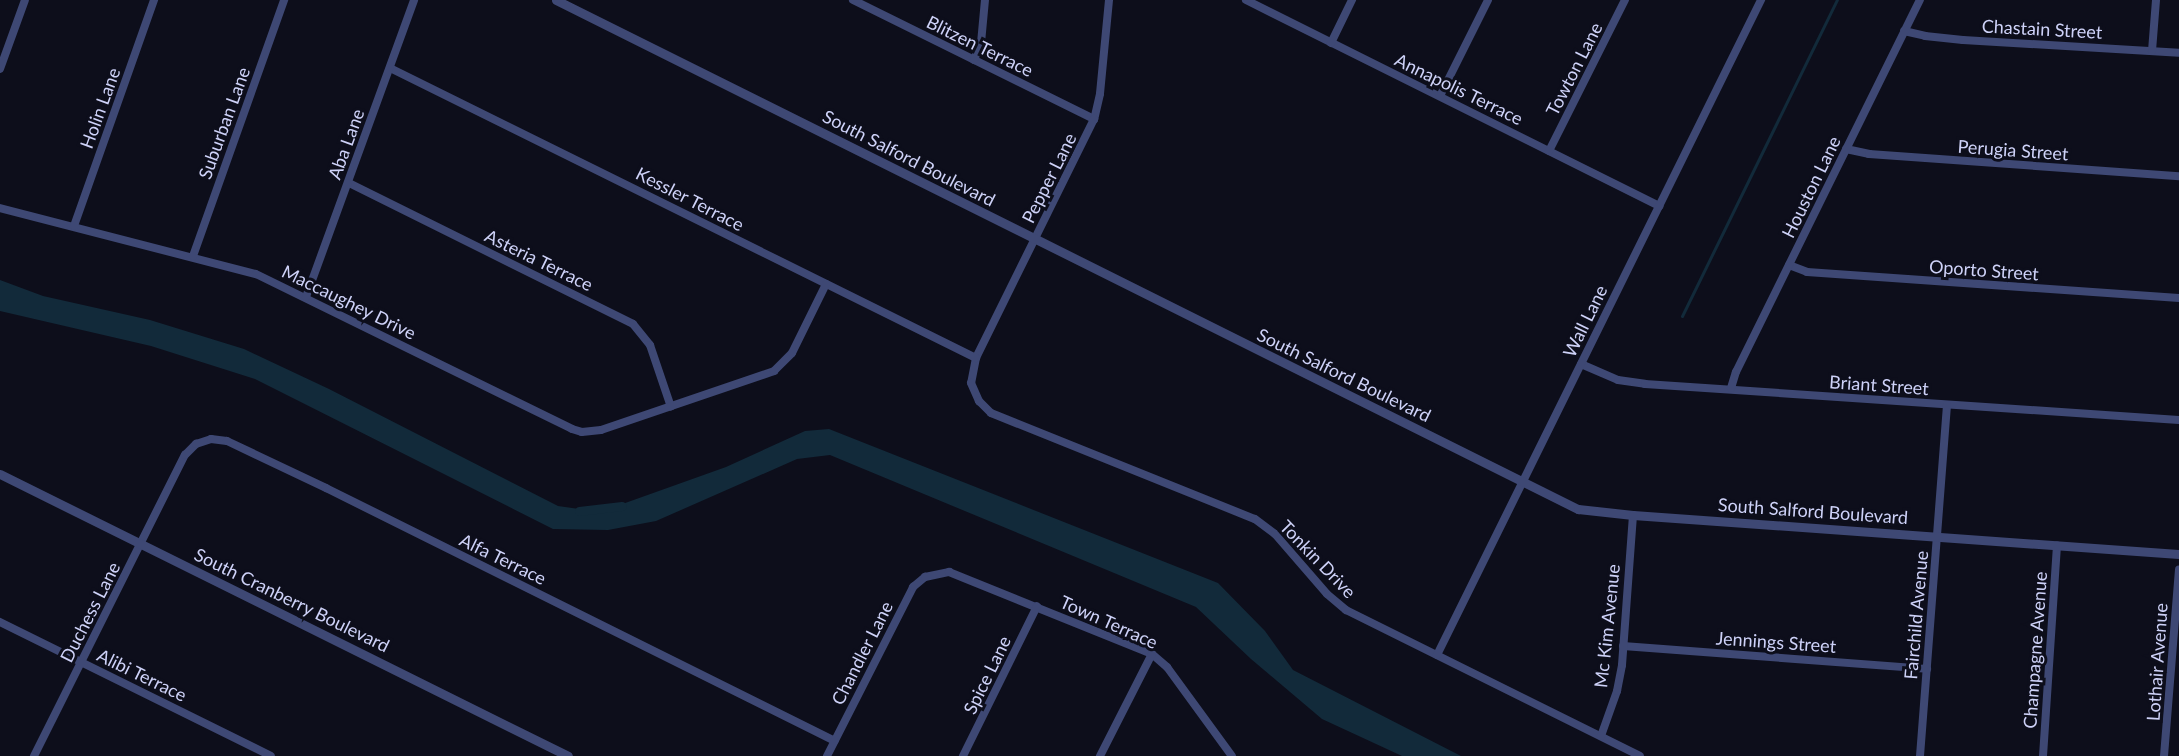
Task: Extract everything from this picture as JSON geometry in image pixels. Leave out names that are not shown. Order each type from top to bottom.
[{"type":"street","points":[[0,69],[25,0]]},
{"type":"street","name":"Holin Lane","points":[[74,226],[154,0]]},
{"type":"street","name":"Suburban Lane","points":[[193,256],[284,0]]},
{"type":"street","name":"Aba Lane","points":[[306,297],[414,0]]},
{"type":"street","name":"South Salford Boulevard","points":[[556,0],[1578,508],[1633,515],[2179,554]]},
{"type":"street","points":[[974,60],[981,42],[985,0]]},
{"type":"street","name":"Pepper Lane","points":[[976,358],[1094,119],[1100,94],[1108,0]]},
{"type":"street","name":"Annapolis Terrace","points":[[1246,0],[1659,206]]},
{"type":"street","points":[[1331,42],[1352,0]]},
{"type":"street","points":[[1440,96],[1488,0]]},
{"type":"street","name":"Towton Lane","points":[[1550,151],[1625,0]]},
{"type":"street","name":"Wall Lane","points":[[1437,655],[1521,481],[1761,0]]},
{"type":"street","name":"Houston Lane","points":[[1731,388],[1736,372],[1920,0]]},
{"type":"street","points":[[2152,51],[2156,0]]},
{"type":"street","name":"Blitzen Terrace","points":[[856,1],[1094,119]]},
{"type":"street","name":"Chastain Street","points":[[1904,31],[1963,40],[2179,53]]},
{"type":"street","name":"Kessler Terrace","points":[[390,68],[976,358]]},
{"type":"street","name":"Perugia Street","points":[[1846,149],[1869,154],[2179,176]]},
{"type":"street","name":"Asteria Terrace","points":[[349,183],[633,324],[650,345],[671,407]]},
{"type":"street","name":"Maccaughey Drive","points":[[0,208],[256,274],[572,429],[601,430],[769,373],[782,366],[792,353],[826,284]]},
{"type":"street","name":"Oporto Street","points":[[1789,265],[1807,272],[2179,298]]},
{"type":"street","name":"Tonkin Drive","points":[[976,358],[971,375],[974,392],[979,402],[991,413],[1255,519],[1275,534],[1340,606],[1640,756]]},
{"type":"street","name":"Briant Street","points":[[1581,364],[1618,380],[2179,420]]},
{"type":"street","name":"Fairchild Avenue","points":[[1920,756],[1947,405]]},
{"type":"street","name":"Alfa Terrace","points":[[172,481],[185,455],[196,444],[212,439],[227,441],[835,741]]},
{"type":"street","name":"South Cranberry Boulevard","points":[[0,474],[555,753],[568,756]]},
{"type":"street","name":"Duchess Lane","points":[[34,756],[172,481]]},
{"type":"street","name":"Mc Kim Avenue","points":[[1601,736],[1617,691],[1623,646],[1633,515]]},
{"type":"street","name":"Champagne Avenue","points":[[2043,756],[2057,545]]},
{"type":"street","name":"Lothair Avenue","points":[[2164,756],[2179,570]]},
{"type":"street","name":"Chandler Lane","points":[[827,756],[913,587],[935,573]]},
{"type":"street","name":"Town Terrace","points":[[935,573],[957,574],[1152,654],[1167,667],[1232,756]]},
{"type":"street","name":"Spice Lane","points":[[963,756],[1037,606]]},
{"type":"street","name":"Alibi Terrace","points":[[0,622],[271,756]]},
{"type":"street","name":"Jennings Street","points":[[1623,646],[1927,669]]},
{"type":"street","points":[[1100,756],[1152,654]]},
{"type":"water","points":[[0,280],[43,296],[150,320],[244,349],[329,389],[558,506],[600,512],[726,467],[805,431],[829,429],[1218,583],[1265,631],[1293,670],[1461,756],[1402,756],[1322,719],[1251,659],[1196,607],[830,455],[797,459],[656,521],[608,530],[553,529],[255,379],[151,346],[0,311]]},
{"type":"waterway","points":[[1682,316],[1837,0]]},
{"type":"waterway","points":[[579,511],[622,506]]}]
